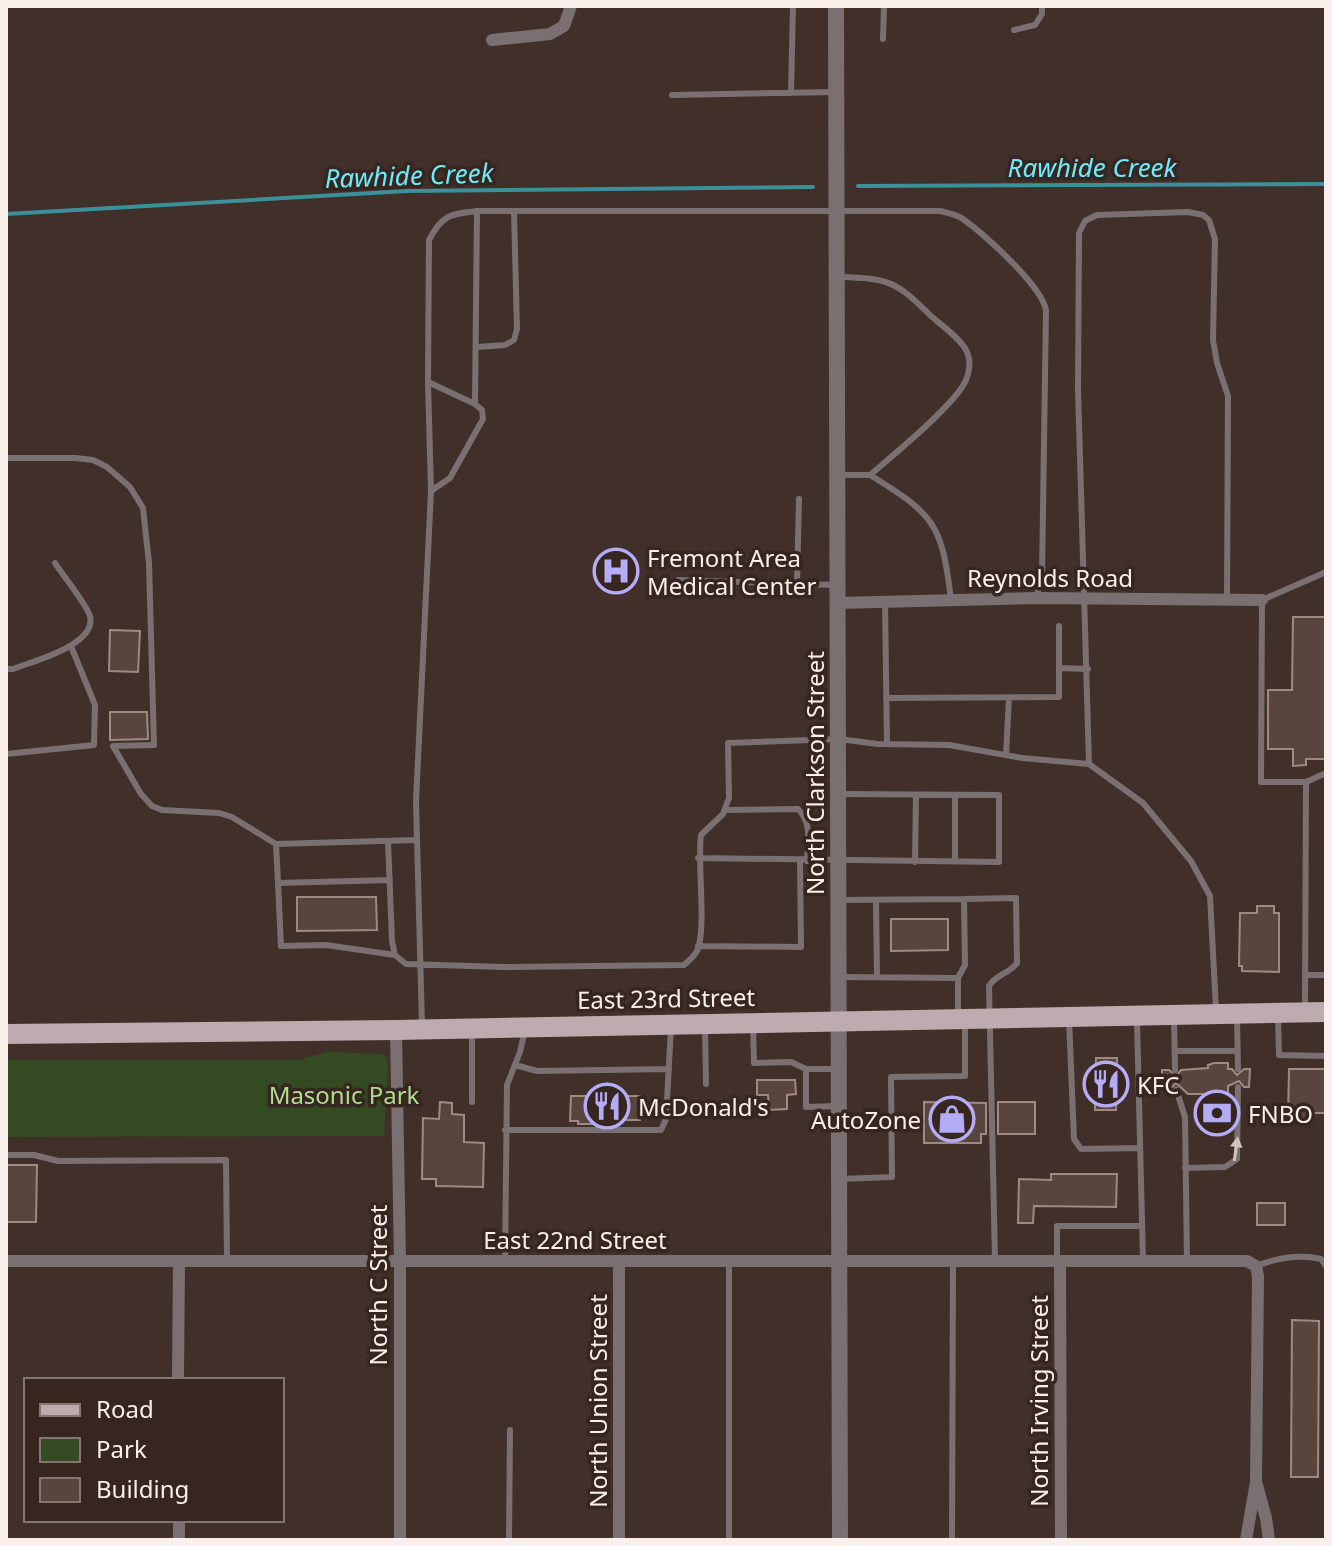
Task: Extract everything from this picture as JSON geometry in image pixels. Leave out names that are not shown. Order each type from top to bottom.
[{"type":"main road","name":"East 23rd Street","points":[[6,1034],[396,1030],[1316,1012]]},
{"type":"street","points":[[492,40],[550,34],[564,26],[571,6]]},
{"type":"street","name":"North Clarkson Street","points":[[836,6],[840,1540]]},
{"type":"street","name":"Reynolds Road","points":[[838,603],[1036,598],[1262,600]]},
{"type":"street","name":"North C Street","points":[[396,1030],[400,1540]]},
{"type":"street","name":"East 22nd Street","points":[[6,1261],[841,1259],[1247,1261],[1256,1266]]},
{"type":"street","points":[[178,1378],[179,1261]]},
{"type":"street","name":"North Union Street","points":[[619,1261],[619,1540]]},
{"type":"street","name":"North Irving Street","points":[[1058,1261],[1061,1540]]},
{"type":"street","points":[[1246,1540],[1256,1482],[1256,1266]]},
{"type":"street","points":[[1256,1482],[1269,1540]]},
{"type":"lane","points":[[791,93],[793,6]]},
{"type":"lane","points":[[883,39],[884,6]]},
{"type":"lane","points":[[1014,30],[1035,25],[1042,14],[1042,6]]},
{"type":"lane","points":[[672,95],[836,92]]},
{"type":"lane","points":[[422,1029],[416,840],[431,491],[429,240],[438,223],[453,213],[477,211],[940,211],[960,217],[1033,284],[1044,299],[1042,577],[1036,598]]},
{"type":"lane","points":[[475,404],[477,211]]},
{"type":"lane","points":[[477,347],[505,345],[514,340],[517,329],[514,211]]},
{"type":"lane","points":[[1089,764],[1078,389],[1079,233],[1085,221],[1097,215],[1188,212],[1203,215],[1209,220],[1215,239],[1213,340],[1228,396],[1227,599]]},
{"type":"lane","points":[[837,276],[869,277],[904,289],[966,350],[970,366],[966,382],[956,394],[870,475]]},
{"type":"lane","points":[[428,382],[475,404],[482,410],[483,419],[450,478],[431,491]]},
{"type":"lane","points":[[6,458],[93,460],[107,467],[130,487],[143,508],[149,563],[154,745],[94,745],[6,754]]},
{"type":"lane","points":[[837,475],[870,475],[906,497],[928,517],[938,533],[945,554],[951,600]]},
{"type":"lane","points":[[797,584],[799,499]]},
{"type":"lane","points":[[6,669],[78,643],[88,631],[90,616],[55,563]]},
{"type":"lane","points":[[1326,572],[1262,600],[1261,782],[1306,782],[1326,773]]},
{"type":"lane","points":[[678,580],[838,585]]},
{"type":"lane","points":[[885,602],[887,744]]},
{"type":"lane","points":[[886,698],[1059,697],[1059,626]]},
{"type":"lane","points":[[71,646],[95,705],[94,745]]},
{"type":"lane","points":[[1059,668],[1088,669]]},
{"type":"lane","points":[[1006,755],[1009,698]]},
{"type":"lane","points":[[276,844],[281,946],[326,945],[395,955],[406,964],[422,965],[684,965],[696,954],[701,936],[698,858],[701,835],[725,810],[729,798],[728,743],[839,739],[949,745],[1089,764],[1143,803],[1191,861],[1210,896],[1226,1013],[1237,1051],[1238,1069]]},
{"type":"lane","points":[[113,746],[141,794],[152,806],[162,810],[219,813],[232,817],[276,844],[416,840]]},
{"type":"lane","points":[[1306,782],[1306,975],[1316,1012]]},
{"type":"lane","points":[[698,858],[999,862],[999,795],[838,794]]},
{"type":"lane","points":[[915,862],[916,795]]},
{"type":"lane","points":[[955,795],[955,861]]},
{"type":"lane","points":[[698,946],[801,947],[808,827],[805,816],[798,809],[725,810]]},
{"type":"lane","points":[[388,841],[395,955]]},
{"type":"lane","points":[[278,883],[390,880]]},
{"type":"lane","points":[[839,900],[1016,898],[1017,963],[1012,970],[993,979],[989,986],[995,1260]]},
{"type":"lane","points":[[841,1179],[892,1177],[891,1077],[965,1076],[958,978],[965,965],[964,899]]},
{"type":"lane","points":[[876,900],[877,977]]},
{"type":"lane","points":[[1306,975],[1326,975]]},
{"type":"lane","points":[[839,977],[958,978]]},
{"type":"lane","points":[[1278,1012],[1279,1055],[1326,1056]]},
{"type":"lane","points":[[1137,1014],[1143,1261]]},
{"type":"lane","points":[[1174,1014],[1175,1070]]},
{"type":"lane","points":[[1069,1016],[1074,1139],[1081,1149],[1140,1148]]},
{"type":"lane","points":[[752,1022],[754,1063],[791,1062],[806,1069],[840,1069]]},
{"type":"lane","points":[[705,1023],[706,1084]]},
{"type":"lane","points":[[505,1130],[661,1130],[666,1119],[671,1024]]},
{"type":"lane","points":[[505,1261],[507,1085],[526,1026]]},
{"type":"lane","points":[[472,1028],[472,1102]]},
{"type":"lane","points":[[1175,1051],[1237,1051]]},
{"type":"lane","points":[[515,1065],[537,1071],[669,1069]]},
{"type":"lane","points":[[806,1069],[806,1107],[840,1106]]},
{"type":"lane","points":[[1185,1168],[1225,1167],[1237,1159],[1238,1087]]},
{"type":"lane","points":[[1176,1089],[1185,1117],[1187,1261]]},
{"type":"lane","points":[[6,1155],[34,1155],[58,1161],[226,1160],[227,1261]]},
{"type":"lane","points":[[1058,1261],[1057,1226],[1142,1226]]},
{"type":"lane","points":[[1256,1266],[1277,1258],[1312,1257],[1321,1259],[1326,1266]]},
{"type":"lane","points":[[952,1540],[953,1260]]},
{"type":"lane","points":[[729,1261],[729,1540]]},
{"type":"lane","points":[[509,1540],[510,1430]]},
{"type":"green space","name":"Masonic Park","points":[[327,1052],[384,1054],[388,1063],[384,1136],[6,1137],[6,1060],[299,1060]]},
{"type":"building","points":[[1293,617],[1326,617],[1326,759],[1306,759],[1306,765],[1293,766],[1293,749],[1268,749],[1268,690],[1292,690]]},
{"type":"building","points":[[110,630],[140,631],[138,672],[109,671]]},
{"type":"building","points":[[110,712],[147,712],[148,739],[110,740]]},
{"type":"building","points":[[297,897],[376,897],[377,930],[297,931]]},
{"type":"building","points":[[1257,906],[1274,906],[1274,913],[1279,913],[1279,972],[1242,971],[1242,966],[1239,966],[1240,913],[1257,913]]},
{"type":"building","points":[[891,919],[948,919],[948,950],[891,951]]},
{"type":"building","name":"KFC","points":[[1096,1058],[1117,1058],[1116,1110],[1095,1110]]},
{"type":"building","name":"FNBO","points":[[1214,1063],[1228,1063],[1228,1069],[1237,1075],[1244,1069],[1250,1069],[1249,1087],[1244,1087],[1239,1081],[1228,1086],[1228,1132],[1205,1132],[1205,1094],[1188,1094],[1176,1083],[1170,1089],[1162,1089],[1162,1070],[1169,1070],[1176,1076],[1181,1070],[1208,1068]]},
{"type":"building","points":[[1289,1069],[1326,1069],[1326,1113],[1313,1113],[1313,1119],[1288,1119]]},
{"type":"building","points":[[757,1080],[795,1080],[796,1094],[787,1095],[787,1109],[769,1110],[768,1095],[757,1095]]},
{"type":"building","points":[[571,1096],[640,1096],[640,1120],[578,1124],[578,1121],[570,1121]]},
{"type":"building","points":[[440,1102],[452,1103],[452,1114],[464,1115],[464,1142],[484,1143],[483,1187],[436,1186],[436,1179],[422,1179],[423,1118],[439,1119]]},
{"type":"building","points":[[924,1102],[986,1103],[986,1134],[981,1134],[981,1143],[924,1143]]},
{"type":"building","points":[[998,1102],[1035,1102],[1035,1134],[998,1134]]},
{"type":"building","points":[[6,1165],[37,1165],[36,1222],[6,1222]]},
{"type":"building","points":[[1051,1174],[1117,1174],[1116,1207],[1034,1206],[1033,1223],[1018,1223],[1019,1179],[1051,1180]]},
{"type":"building","points":[[1257,1203],[1285,1203],[1285,1225],[1257,1225]]},
{"type":"building","points":[[1292,1320],[1319,1321],[1318,1477],[1291,1477]]},
{"type":"waterway","name":"Rawhide Creek","points":[[858,186],[1326,184]]},
{"type":"waterway","name":"Rawhide Creek","points":[[6,214],[407,191],[813,187]]},
{"type":"place","name":"Fremont Area Medical Center","points":[[616,571]]},
{"type":"place","name":"KFC","points":[[1106,1084]]},
{"type":"place","name":"McDonald's","points":[[607,1106]]},
{"type":"place","name":"FNBO","points":[[1217,1113]]},
{"type":"place","name":"AutoZone","points":[[952,1119]]}]
